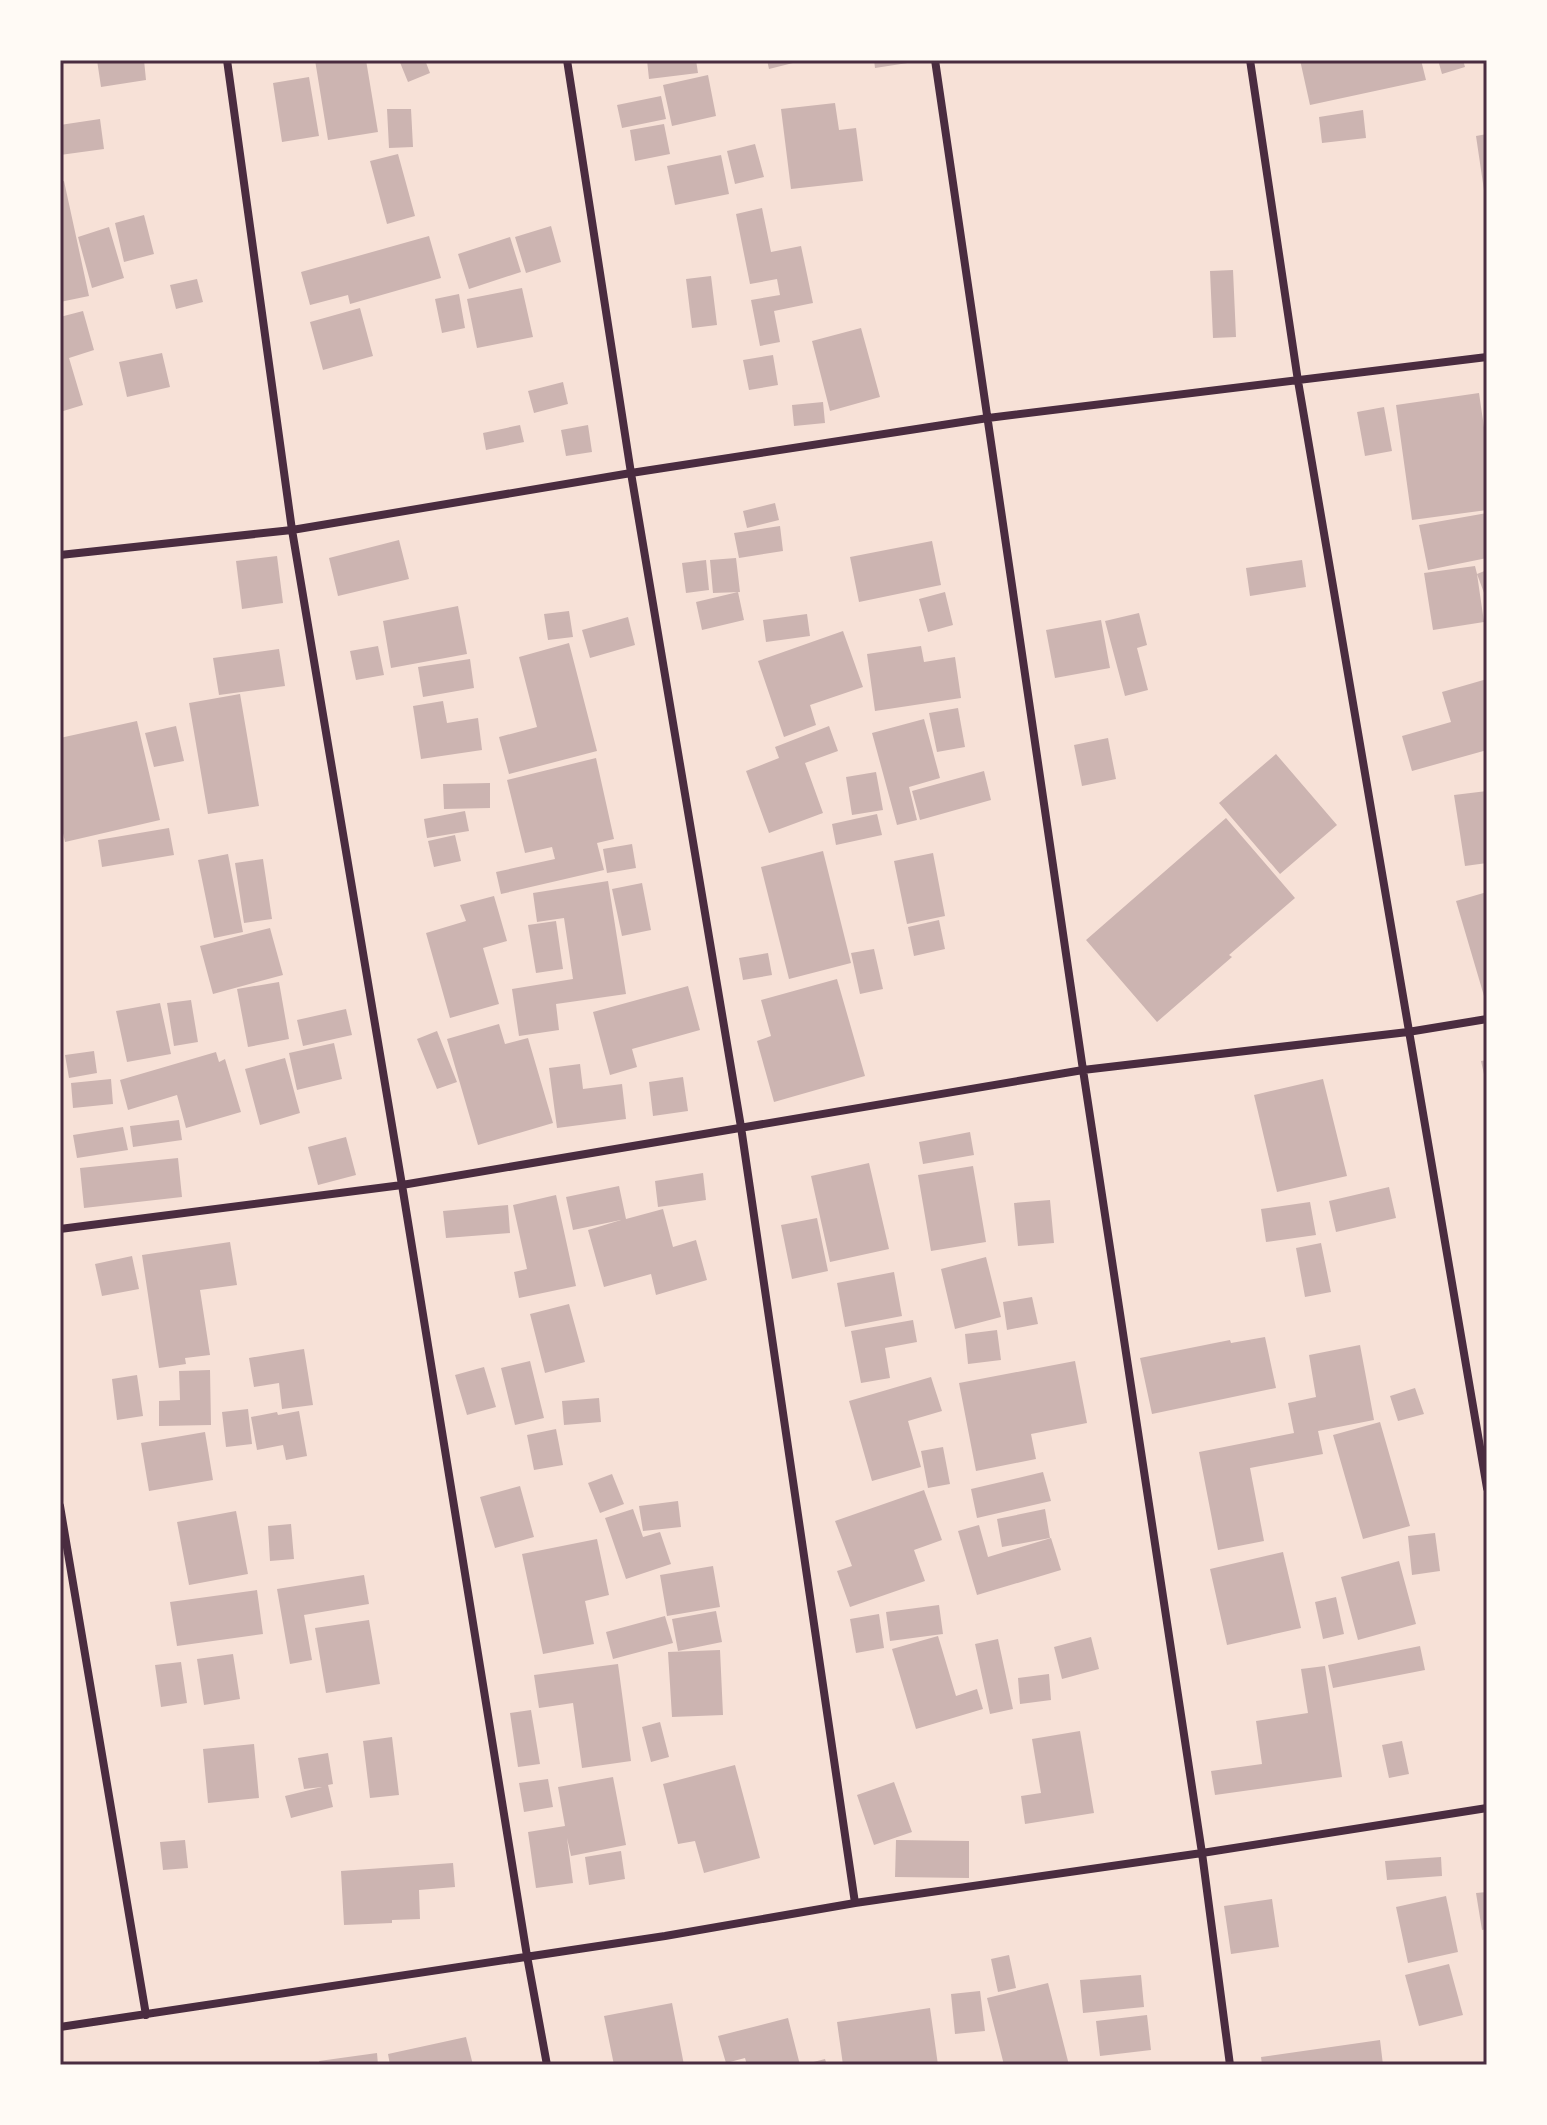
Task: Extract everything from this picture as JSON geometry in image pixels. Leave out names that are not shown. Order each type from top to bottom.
[{"type":"street","points":[[227,60],[292,530],[547,2065]]},
{"type":"street","points":[[567,60],[631,473],[741,1127],[855,1903]]},
{"type":"street","points":[[935,60],[1202,1853],[1230,2065]]},
{"type":"street","points":[[1250,60],[1298,381],[1487,1488]]},
{"type":"street","points":[[60,555],[292,530],[631,473],[988,418],[1487,357]]},
{"type":"street","points":[[60,1229],[402,1185],[1083,1070],[1408,1032],[1487,1019]]},
{"type":"street","points":[[60,1506],[146,2015]]},
{"type":"street","points":[[60,2027],[1487,1808]]},
{"type":"building","points":[[97,60],[144,60],[146,80],[101,87]]},
{"type":"building","points":[[315,60],[366,60],[378,132],[328,140]]},
{"type":"building","points":[[399,60],[425,60],[430,73],[408,82]]},
{"type":"building","points":[[647,60],[696,60],[698,73],[649,79]]},
{"type":"building","points":[[767,60],[801,60],[801,61],[769,69]]},
{"type":"building","points":[[874,60],[914,60],[914,62],[875,68]]},
{"type":"building","points":[[1300,60],[1421,60],[1426,80],[1310,105]]},
{"type":"building","points":[[1438,60],[1463,60],[1465,67],[1442,74]]},
{"type":"building","points":[[708,75],[716,116],[672,126],[663,85]]},
{"type":"building","points":[[309,77],[319,136],[282,142],[273,83]]},
{"type":"building","points":[[661,96],[666,119],[622,128],[617,105]]},
{"type":"building","points":[[835,103],[839,130],[856,128],[863,181],[791,189],[781,109]]},
{"type":"building","points":[[387,109],[411,109],[413,147],[389,148]]},
{"type":"building","points":[[1363,110],[1366,138],[1322,143],[1319,117]]},
{"type":"building","points":[[100,119],[104,149],[60,155],[60,125]]},
{"type":"building","points":[[664,124],[670,154],[635,161],[630,130]]},
{"type":"building","points":[[1487,134],[1487,197],[1485,197],[1476,136]]},
{"type":"building","points":[[755,144],[764,177],[735,184],[727,151]]},
{"type":"building","points":[[398,154],[415,216],[387,224],[370,161]]},
{"type":"building","points":[[721,155],[729,194],[675,205],[667,166]]},
{"type":"building","points":[[64,181],[89,296],[60,302],[60,182]]},
{"type":"building","points":[[762,208],[771,252],[801,246],[813,303],[774,311],[780,342],[760,346],[751,300],[780,295],[777,279],[750,284],[736,214]]},
{"type":"building","points":[[144,215],[154,254],[124,262],[115,223]]},
{"type":"building","points":[[551,226],[561,262],[526,273],[515,237]]},
{"type":"building","points":[[109,227],[124,278],[92,288],[78,237]]},
{"type":"building","points":[[429,236],[441,278],[350,304],[348,295],[310,305],[301,272]]},
{"type":"building","points":[[510,237],[521,272],[469,289],[458,254]]},
{"type":"building","points":[[1233,270],[1236,337],[1213,338],[1210,271]]},
{"type":"building","points":[[711,276],[717,325],[692,328],[686,279]]},
{"type":"building","points":[[197,279],[203,302],[176,309],[170,285]]},
{"type":"building","points":[[522,288],[533,337],[477,348],[467,299]]},
{"type":"building","points":[[459,294],[465,328],[442,333],[435,299]]},
{"type":"building","points":[[360,308],[373,356],[323,370],[310,322]]},
{"type":"building","points":[[83,311],[94,350],[69,358],[83,405],[60,412],[60,317]]},
{"type":"building","points":[[861,328],[880,397],[830,411],[812,341]]},
{"type":"building","points":[[162,353],[170,387],[127,397],[119,362]]},
{"type":"building","points":[[773,355],[778,385],[749,390],[743,360]]},
{"type":"building","points":[[563,382],[568,404],[534,413],[528,391]]},
{"type":"building","points":[[1479,393],[1487,448],[1487,510],[1412,520],[1396,405]]},
{"type":"building","points":[[823,402],[825,423],[794,426],[792,405]]},
{"type":"building","points":[[1384,407],[1392,451],[1365,456],[1357,412]]},
{"type":"building","points":[[520,425],[524,442],[486,450],[483,433]]},
{"type":"building","points":[[588,425],[592,452],[566,456],[561,430]]},
{"type":"building","points":[[775,503],[779,520],[747,528],[743,511]]},
{"type":"building","points":[[1487,513],[1487,558],[1428,570],[1419,525]]},
{"type":"building","points":[[780,526],[783,551],[739,558],[734,533]]},
{"type":"building","points":[[399,540],[409,579],[338,596],[329,558]]},
{"type":"building","points":[[932,541],[941,585],[859,602],[850,557]]},
{"type":"building","points":[[277,556],[283,603],[242,609],[236,561]]},
{"type":"building","points":[[736,558],[740,592],[713,593],[710,560]]},
{"type":"building","points":[[706,560],[709,590],[686,593],[682,563]]},
{"type":"building","points":[[1302,560],[1306,587],[1250,596],[1246,568]]},
{"type":"building","points":[[1475,566],[1484,622],[1433,630],[1424,573]]},
{"type":"building","points":[[1487,570],[1487,601],[1477,574]]},
{"type":"building","points":[[738,592],[744,620],[702,630],[696,602]]},
{"type":"building","points":[[945,592],[953,625],[928,632],[919,599]]},
{"type":"building","points":[[458,606],[467,654],[391,668],[383,621]]},
{"type":"building","points":[[569,611],[573,637],[548,640],[544,614]]},
{"type":"building","points":[[1139,613],[1147,645],[1137,648],[1148,690],[1125,696],[1105,621]]},
{"type":"building","points":[[807,614],[810,636],[766,642],[763,620]]},
{"type":"building","points":[[628,617],[635,645],[590,658],[582,630]]},
{"type":"building","points":[[1101,620],[1110,668],[1055,678],[1046,630]]},
{"type":"building","points":[[843,631],[863,687],[810,705],[816,725],[784,737],[758,661]]},
{"type":"building","points":[[569,643],[597,751],[509,774],[499,737],[537,727],[519,657]]},
{"type":"building","points":[[378,646],[384,675],[356,680],[350,651]]},
{"type":"building","points":[[921,646],[924,662],[955,657],[961,698],[875,711],[867,654]]},
{"type":"building","points":[[279,649],[285,686],[219,695],[213,658]]},
{"type":"building","points":[[470,659],[474,688],[423,697],[418,667]]},
{"type":"building","points":[[1487,679],[1487,750],[1412,771],[1402,736],[1451,722],[1442,692]]},
{"type":"building","points":[[240,694],[259,806],[208,814],[189,703]]},
{"type":"building","points":[[443,701],[447,723],[478,718],[482,750],[421,759],[413,706]]},
{"type":"building","points":[[958,708],[965,747],[937,752],[929,713]]},
{"type":"building","points":[[924,719],[940,778],[909,787],[917,820],[897,825],[872,733]]},
{"type":"building","points":[[137,721],[160,820],[65,842],[60,820],[60,738]]},
{"type":"building","points":[[176,726],[184,761],[154,767],[145,733]]},
{"type":"building","points":[[829,726],[838,751],[805,763],[823,813],[769,833],[746,771],[779,758],[775,747]]},
{"type":"building","points":[[1108,738],[1116,779],[1082,786],[1074,745]]},
{"type":"building","points":[[1276,754],[1337,825],[1280,874],[1219,803]]},
{"type":"building","points":[[596,758],[614,839],[597,843],[604,870],[501,894],[496,872],[555,859],[552,847],[525,853],[507,780]]},
{"type":"building","points":[[984,771],[991,800],[920,820],[912,791]]},
{"type":"building","points":[[876,772],[883,810],[852,815],[846,777]]},
{"type":"building","points":[[490,783],[490,808],[444,809],[443,784]]},
{"type":"building","points":[[1487,791],[1487,863],[1465,866],[1454,795]]},
{"type":"building","points":[[465,811],[469,831],[427,838],[424,819]]},
{"type":"building","points":[[877,814],[882,835],[836,845],[832,824]]},
{"type":"building","points":[[1226,818],[1295,898],[1157,1022],[1086,940]]},
{"type":"building","points":[[169,828],[174,855],[102,867],[98,840]]},
{"type":"building","points":[[455,835],[461,861],[434,867],[428,841]]},
{"type":"building","points":[[632,844],[636,868],[607,873],[603,849]]},
{"type":"building","points":[[823,851],[851,963],[789,979],[761,867]]},
{"type":"building","points":[[933,853],[945,916],[907,924],[894,861]]},
{"type":"building","points":[[228,854],[243,932],[214,938],[198,860]]},
{"type":"building","points":[[263,859],[272,919],[244,923],[235,863]]},
{"type":"building","points":[[608,881],[626,994],[556,1004],[559,1030],[519,1036],[512,989],[573,979],[564,918],[537,922],[533,893]]},
{"type":"building","points":[[642,883],[651,930],[622,936],[612,889]]},
{"type":"building","points":[[1487,892],[1487,995],[1484,996],[1456,901]]},
{"type":"building","points":[[494,896],[507,941],[483,948],[499,1004],[450,1018],[426,933],[466,921],[460,905]]},
{"type":"building","points":[[939,920],[945,949],[914,956],[908,927]]},
{"type":"building","points":[[556,921],[563,969],[536,973],[528,925]]},
{"type":"building","points":[[270,928],[283,975],[213,994],[200,946]]},
{"type":"building","points":[[874,949],[883,989],[860,994],[851,953]]},
{"type":"building","points":[[768,953],[772,975],[743,980],[739,958]]},
{"type":"building","points":[[837,979],[865,1076],[774,1102],[757,1041],[771,1036],[761,1000]]},
{"type":"building","points":[[279,982],[289,1039],[248,1047],[237,989]]},
{"type":"building","points":[[688,986],[700,1030],[632,1049],[637,1067],[610,1075],[593,1012]]},
{"type":"building","points":[[191,1000],[198,1042],[174,1046],[167,1003]]},
{"type":"building","points":[[160,1003],[171,1054],[127,1062],[116,1011]]},
{"type":"building","points":[[346,1009],[352,1035],[303,1046],[297,1020]]},
{"type":"building","points":[[499,1024],[505,1044],[528,1038],[553,1123],[478,1145],[447,1039]]},
{"type":"building","points":[[437,1031],[457,1082],[437,1089],[417,1039]]},
{"type":"building","points":[[334,1043],[342,1079],[297,1090],[289,1053]]},
{"type":"building","points":[[94,1051],[97,1073],[69,1078],[65,1055]]},
{"type":"building","points":[[216,1052],[219,1062],[225,1059],[241,1112],[186,1128],[177,1095],[128,1110],[120,1080]]},
{"type":"building","points":[[285,1058],[300,1113],[260,1125],[245,1069]]},
{"type":"building","points":[[1487,1060],[1487,1083],[1486,1083],[1481,1061]]},
{"type":"building","points":[[580,1064],[583,1089],[622,1084],[626,1119],[557,1128],[549,1068]]},
{"type":"building","points":[[683,1077],[688,1111],[653,1116],[649,1082]]},
{"type":"building","points":[[111,1079],[113,1104],[73,1108],[71,1083]]},
{"type":"building","points":[[1323,1079],[1347,1176],[1277,1192],[1254,1095]]},
{"type":"building","points":[[179,1120],[182,1140],[133,1147],[130,1126]]},
{"type":"building","points":[[123,1127],[128,1150],[77,1158],[73,1135]]},
{"type":"building","points":[[970,1132],[974,1155],[923,1164],[919,1142]]},
{"type":"building","points":[[346,1137],[356,1175],[318,1185],[308,1147]]},
{"type":"building","points":[[178,1158],[182,1197],[84,1208],[80,1168]]},
{"type":"building","points":[[869,1163],[889,1249],[830,1262],[811,1176]]},
{"type":"building","points":[[973,1166],[986,1242],[931,1251],[918,1175]]},
{"type":"building","points":[[703,1173],[706,1200],[658,1207],[655,1181]]},
{"type":"building","points":[[619,1186],[626,1219],[663,1209],[673,1247],[696,1240],[707,1280],[656,1295],[651,1274],[604,1287],[588,1230],[621,1220],[573,1230],[566,1197]]},
{"type":"building","points":[[1389,1187],[1396,1218],[1336,1232],[1329,1201]]},
{"type":"building","points":[[556,1195],[576,1286],[519,1298],[514,1272],[527,1269],[513,1205]]},
{"type":"building","points":[[1050,1200],[1054,1243],[1018,1246],[1014,1203]]},
{"type":"building","points":[[1310,1202],[1316,1235],[1266,1242],[1261,1209]]},
{"type":"building","points":[[508,1205],[510,1233],[446,1238],[443,1211]]},
{"type":"building","points":[[817,1218],[828,1271],[792,1279],[781,1225]]},
{"type":"building","points":[[230,1242],[237,1285],[200,1290],[210,1355],[185,1358],[186,1364],[159,1368],[142,1255]]},
{"type":"building","points":[[1321,1243],[1331,1292],[1305,1297],[1296,1248]]},
{"type":"building","points":[[132,1256],[139,1289],[102,1296],[95,1264]]},
{"type":"building","points":[[986,1257],[1001,1317],[955,1329],[941,1269]]},
{"type":"building","points":[[894,1272],[902,1316],[845,1327],[837,1283]]},
{"type":"building","points":[[1032,1297],[1038,1324],[1007,1330],[1003,1302]]},
{"type":"building","points":[[569,1304],[585,1362],[545,1373],[530,1314]]},
{"type":"building","points":[[913,1320],[917,1342],[885,1348],[890,1378],[861,1383],[851,1331]]},
{"type":"building","points":[[997,1330],[1001,1360],[968,1364],[965,1334]]},
{"type":"building","points":[[1265,1337],[1276,1388],[1152,1414],[1140,1358],[1230,1340],[1231,1343]]},
{"type":"building","points":[[1360,1345],[1374,1420],[1318,1431],[1323,1454],[1250,1468],[1264,1541],[1218,1550],[1199,1452],[1294,1433],[1288,1403],[1316,1397],[1309,1355]]},
{"type":"building","points":[[304,1349],[313,1405],[282,1409],[279,1383],[254,1387],[249,1358]]},
{"type":"building","points":[[530,1361],[544,1418],[515,1425],[501,1368]]},
{"type":"building","points":[[1075,1361],[1087,1423],[1031,1434],[1036,1459],[976,1471],[959,1383]]},
{"type":"building","points":[[484,1367],[496,1407],[467,1415],[455,1375]]},
{"type":"building","points":[[210,1370],[211,1425],[159,1426],[159,1401],[180,1400],[179,1371]]},
{"type":"building","points":[[137,1375],[143,1416],[117,1420],[112,1379]]},
{"type":"building","points":[[931,1377],[942,1411],[908,1421],[921,1467],[872,1481],[849,1401]]},
{"type":"building","points":[[1415,1388],[1424,1414],[1398,1421],[1390,1396]]},
{"type":"building","points":[[599,1398],[601,1422],[564,1425],[562,1401]]},
{"type":"building","points":[[248,1409],[252,1444],[226,1447],[222,1412]]},
{"type":"building","points":[[299,1411],[307,1456],[286,1460],[283,1445],[257,1450],[251,1417]]},
{"type":"building","points":[[1380,1422],[1410,1526],[1363,1539],[1333,1435]]},
{"type":"building","points":[[556,1429],[563,1465],[534,1470],[527,1435]]},
{"type":"building","points":[[205,1432],[213,1480],[149,1491],[141,1443]]},
{"type":"building","points":[[943,1447],[950,1484],[928,1488],[921,1451]]},
{"type":"building","points":[[1043,1472],[1051,1501],[977,1518],[971,1489]]},
{"type":"building","points":[[612,1474],[624,1504],[600,1513],[588,1483]]},
{"type":"building","points":[[520,1486],[534,1537],[495,1548],[480,1497]]},
{"type":"building","points":[[924,1490],[942,1540],[914,1550],[925,1581],[850,1607],[837,1571],[852,1566],[835,1521]]},
{"type":"building","points":[[678,1501],[681,1527],[643,1531],[639,1506]]},
{"type":"building","points":[[633,1509],[643,1537],[660,1532],[671,1564],[626,1579],[605,1518]]},
{"type":"building","points":[[1045,1509],[1050,1538],[1002,1547],[997,1519]]},
{"type":"building","points":[[236,1511],[248,1574],[189,1585],[177,1522]]},
{"type":"building","points":[[291,1524],[294,1559],[270,1561],[268,1526]]},
{"type":"building","points":[[979,1525],[988,1557],[1051,1538],[1061,1570],[977,1595],[958,1531]]},
{"type":"building","points":[[1435,1533],[1440,1571],[1412,1575],[1408,1536]]},
{"type":"building","points":[[597,1539],[609,1595],[585,1601],[594,1644],[543,1654],[522,1554]]},
{"type":"building","points":[[1283,1552],[1301,1628],[1227,1645],[1210,1569]]},
{"type":"building","points":[[1399,1561],[1416,1624],[1358,1640],[1341,1577]]},
{"type":"building","points":[[713,1566],[720,1607],[667,1616],[660,1575]]},
{"type":"building","points":[[364,1575],[369,1604],[304,1615],[312,1660],[290,1664],[277,1589]]},
{"type":"building","points":[[257,1590],[263,1634],[177,1646],[170,1602]]},
{"type":"building","points":[[1336,1597],[1344,1634],[1323,1639],[1315,1602]]},
{"type":"building","points":[[939,1605],[943,1634],[890,1641],[886,1612]]},
{"type":"building","points":[[716,1611],[722,1642],[678,1651],[672,1619]]},
{"type":"building","points":[[879,1614],[884,1648],[856,1653],[850,1619]]},
{"type":"building","points":[[665,1616],[673,1643],[613,1659],[606,1632]]},
{"type":"building","points":[[369,1620],[380,1684],[326,1693],[315,1628]]},
{"type":"building","points":[[938,1636],[956,1696],[977,1689],[983,1709],[916,1729],[892,1649]]},
{"type":"building","points":[[1091,1637],[1099,1669],[1062,1679],[1054,1647]]},
{"type":"building","points":[[998,1639],[1013,1709],[990,1714],[975,1644]]},
{"type":"building","points":[[1420,1646],[1425,1670],[1333,1688],[1328,1665]]},
{"type":"building","points":[[720,1650],[723,1715],[672,1717],[668,1652]]},
{"type":"building","points":[[233,1654],[240,1699],[204,1705],[197,1659]]},
{"type":"building","points":[[181,1662],[187,1703],[161,1707],[155,1665]]},
{"type":"building","points":[[618,1664],[631,1761],[582,1768],[573,1703],[539,1708],[534,1675]]},
{"type":"building","points":[[1325,1666],[1342,1777],[1215,1795],[1211,1771],[1262,1764],[1256,1721],[1308,1713],[1301,1669]]},
{"type":"building","points":[[1049,1674],[1051,1700],[1020,1704],[1018,1678]]},
{"type":"building","points":[[531,1710],[540,1764],[518,1767],[510,1713]]},
{"type":"building","points":[[660,1722],[669,1757],[651,1762],[642,1727]]},
{"type":"building","points":[[1080,1731],[1094,1813],[1025,1824],[1021,1796],[1041,1793],[1032,1739]]},
{"type":"building","points":[[392,1737],[399,1795],[370,1798],[363,1741]]},
{"type":"building","points":[[1402,1741],[1409,1774],[1389,1778],[1382,1745]]},
{"type":"building","points":[[254,1744],[259,1798],[208,1803],[203,1749]]},
{"type":"building","points":[[328,1753],[333,1784],[328,1785],[333,1807],[291,1818],[285,1796],[322,1787],[304,1789],[298,1758]]},
{"type":"building","points":[[735,1765],[760,1858],[704,1873],[695,1841],[678,1844],[663,1784]]},
{"type":"building","points":[[613,1777],[626,1845],[571,1856],[567,1838],[573,1883],[536,1888],[528,1832],[565,1826],[558,1787]]},
{"type":"building","points":[[548,1779],[553,1807],[524,1812],[519,1783]]},
{"type":"building","points":[[894,1782],[912,1832],[874,1845],[857,1795]]},
{"type":"building","points":[[185,1840],[188,1868],[163,1870],[160,1842]]},
{"type":"building","points":[[896,1840],[969,1841],[969,1878],[895,1877]]},
{"type":"building","points":[[621,1851],[625,1879],[589,1885],[585,1857]]},
{"type":"building","points":[[1441,1857],[1442,1876],[1387,1880],[1385,1861]]},
{"type":"building","points":[[453,1863],[455,1887],[419,1890],[420,1919],[344,1925],[341,1871]]},
{"type":"building","points":[[1487,1892],[1487,1929],[1482,1930],[1476,1893]]},
{"type":"building","points":[[1446,1896],[1458,1952],[1408,1963],[1396,1907]]},
{"type":"building","points":[[1272,1899],[1279,1947],[1231,1954],[1224,1906]]},
{"type":"building","points":[[1009,1955],[1016,1988],[998,1992],[991,1959]]},
{"type":"building","points":[[1449,1964],[1463,2015],[1419,2026],[1405,1975]]},
{"type":"building","points":[[1141,1975],[1144,2007],[1083,2013],[1080,1980]]},
{"type":"building","points":[[1048,1983],[1069,2065],[1004,2065],[987,1998]]},
{"type":"building","points":[[980,1991],[985,2031],[955,2034],[951,1994]]},
{"type":"building","points":[[672,2003],[684,2065],[614,2065],[604,2016]]},
{"type":"building","points":[[930,2008],[938,2065],[843,2065],[837,2022]]},
{"type":"building","points":[[1147,2015],[1151,2050],[1100,2056],[1096,2021]]},
{"type":"building","points":[[788,2018],[800,2065],[747,2065],[745,2058],[726,2063],[718,2036]]},
{"type":"building","points":[[466,2037],[473,2065],[390,2065],[388,2054]]},
{"type":"building","points":[[1380,2040],[1383,2065],[1262,2065],[1261,2057]]},
{"type":"building","points":[[377,2053],[378,2065],[320,2065],[319,2061]]},
{"type":"building","points":[[825,2059],[827,2065],[806,2065],[806,2064]]}]
